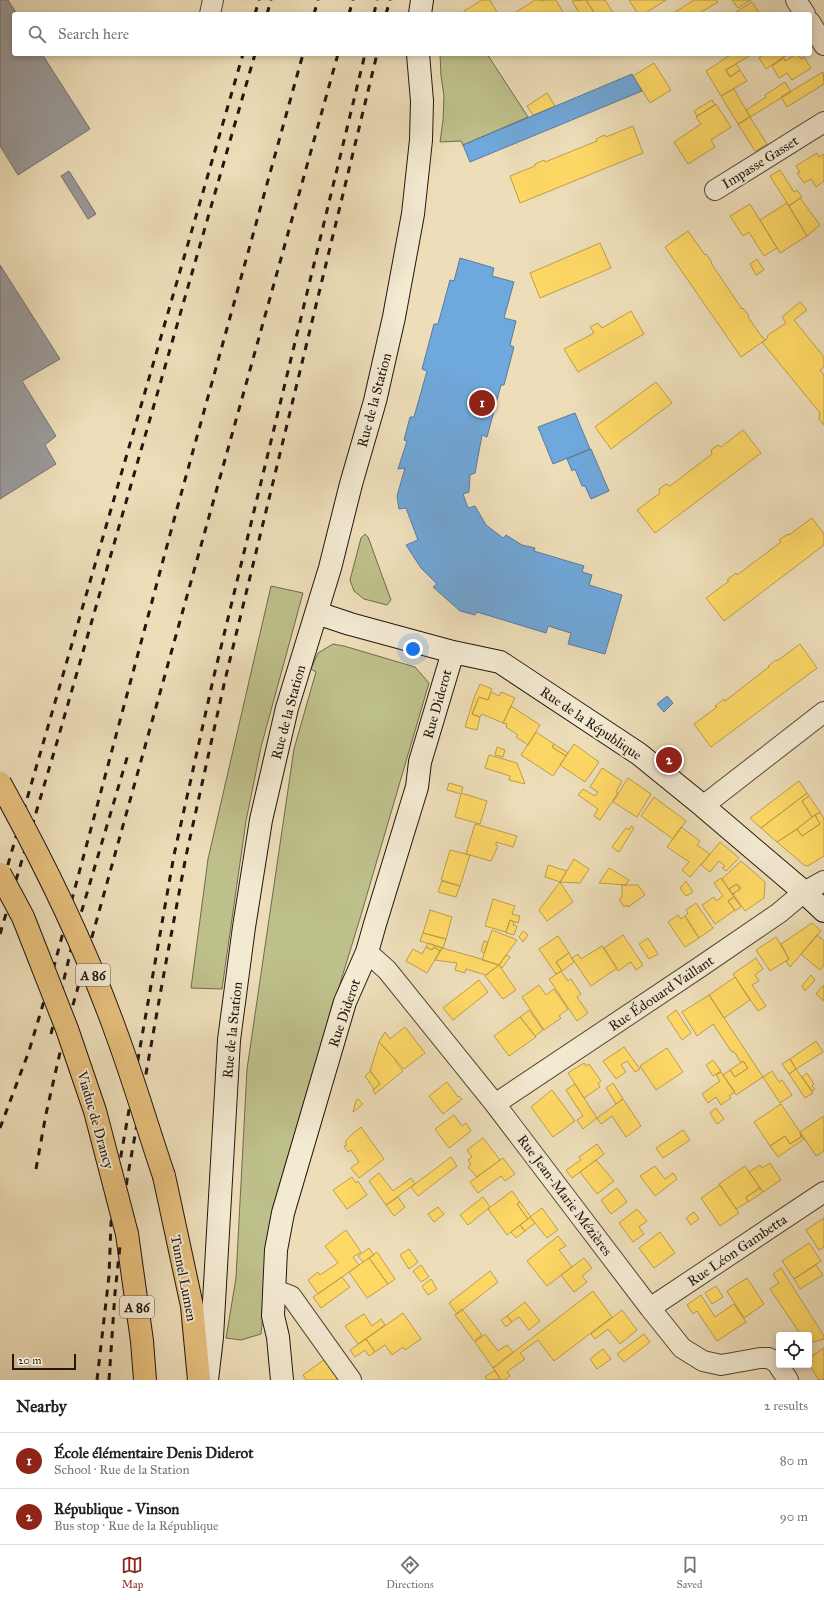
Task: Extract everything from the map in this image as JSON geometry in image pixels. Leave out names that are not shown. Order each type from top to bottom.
[{"type":"highway","name":"Tunnel Lumen","points":[[0,783],[34,846],[80,943],[117,1035],[164,1176],[192,1306],[199,1380]]},
{"type":"highway","name":"Viaduc de Drancy","points":[[0,874],[23,917],[67,1029],[96,1111],[127,1234],[142,1341],[145,1380]]},
{"type":"street","points":[[210,12],[213,0]]},
{"type":"street","points":[[420,12],[422,0]]},
{"type":"street","points":[[796,0],[804,12]]},
{"type":"street","points":[[812,25],[824,45]]},
{"type":"street","name":"Rue de la Station","points":[[207,1380],[212,1338],[229,1040],[244,927],[261,820],[287,708],[330,568],[351,484],[375,401],[394,317],[413,214],[421,140],[422,101],[418,56]]},
{"type":"street","name":"Impasse Gasset","points":[[715,190],[824,122]]},
{"type":"street","name":"Rue de la République","points":[[317,613],[350,624],[453,652],[500,662],[639,754],[703,806],[804,892],[824,911]]},
{"type":"street","name":"Rue Diderot","points":[[282,1380],[278,1337],[273,1316],[276,1250],[283,1213],[345,1002],[366,952],[417,787],[420,762],[453,652]]},
{"type":"street","points":[[703,806],[824,712]]},
{"type":"street","name":"Rue Édouard Vaillant","points":[[495,1104],[779,913],[804,892],[824,881]]},
{"type":"street","name":"Rue Jean-Marie Mézières","points":[[366,952],[387,970],[495,1104],[682,1348],[703,1361],[721,1365],[760,1358],[769,1358],[777,1362],[788,1380]]},
{"type":"street","name":"Rue Léon Gambetta","points":[[650,1308],[824,1192]]},
{"type":"street","points":[[275,1290],[291,1296],[351,1380]]},
{"type":"green space","points":[[440,56],[488,56],[528,117],[463,145],[461,141],[440,142],[444,96]]},
{"type":"green space","points":[[365,534],[368,537],[391,600],[387,605],[364,599],[354,591],[350,580],[361,538]]},
{"type":"green space","points":[[271,586],[303,593],[261,747],[246,821],[222,989],[191,988],[208,859]]},
{"type":"green space","points":[[333,644],[415,667],[429,683],[273,1210],[261,1334],[241,1340],[226,1338],[236,1278],[247,1069],[294,749],[316,672],[311,669],[318,653]]},
{"type":"building: Homes","points":[[482,0],[490,0],[497,12],[464,12]]},
{"type":"building: Homes","points":[[535,0],[556,0],[563,12],[516,12]]},
{"type":"building: Homes","points":[[586,0],[594,12],[579,12],[572,1]]},
{"type":"building: Homes","points":[[586,0],[605,0],[613,12],[594,12]]},
{"type":"building: Homes","points":[[629,0],[666,0],[647,12],[637,12]]},
{"type":"building: Homes","points":[[694,0],[716,0],[718,2],[701,12],[675,12]]},
{"type":"building: Homes","points":[[732,0],[751,0],[738,8]]},
{"type":"building: Homes","points":[[752,2],[758,12],[736,12]]},
{"type":"building: Homes","points":[[729,56],[749,56],[726,70],[730,77],[740,70],[747,81],[721,96],[706,71]]},
{"type":"building: Homes","points":[[762,56],[785,56],[766,69],[759,58]]},
{"type":"building: Homes","points":[[793,56],[799,56],[801,59],[804,57],[811,68],[792,80],[787,73],[779,78],[772,66],[784,58],[785,61]]},
{"type":"building: Homes","points":[[654,63],[671,90],[650,103],[633,76]]},
{"type":"building: Homes","points":[[736,64],[740,70],[730,77],[726,70]]},
{"type":"building: Homes","points":[[823,72],[824,84],[787,107],[781,97]]},
{"type":"building: Homes","points":[[785,82],[791,92],[750,117],[746,110]]},
{"type":"building: Homes","points":[[734,89],[750,117],[738,124],[721,96]]},
{"type":"building: Homes","points":[[547,93],[555,106],[533,115],[527,106]]},
{"type":"building: Homes","points":[[712,100],[715,105],[697,116],[694,111]]},
{"type":"building: Homes","points":[[716,104],[731,127],[711,140],[715,147],[688,164],[674,142],[701,124],[696,117]]},
{"type":"building: Homes","points":[[750,117],[767,144],[755,151],[738,124]]},
{"type":"building: Homes","points":[[633,126],[643,153],[520,203],[510,176],[535,166],[535,164],[544,160],[545,162],[597,141],[596,139],[605,135],[606,137]]},
{"type":"building: Homes","points":[[817,153],[819,157],[824,154],[824,181],[816,187],[811,179],[804,183],[797,173],[800,172],[796,166]]},
{"type":"building: Homes","points":[[780,170],[794,192],[797,190],[802,197],[789,206],[770,176]]},
{"type":"building: Homes","points":[[800,198],[820,225],[807,236],[789,206]]},
{"type":"building: Homes","points":[[787,203],[807,236],[780,253],[760,220]]},
{"type":"building: Homes","points":[[750,204],[777,248],[764,256],[749,232],[743,236],[730,216]]},
{"type":"building: Homes","points":[[688,231],[705,255],[706,254],[712,262],[711,263],[742,309],[743,308],[749,316],[748,317],[765,340],[741,357],[665,247]]},
{"type":"building: Homes","points":[[600,243],[611,268],[540,298],[530,273]]},
{"type":"building: Homes","points":[[757,259],[764,270],[756,275],[750,264]]},
{"type":"building: Homes","points":[[800,302],[807,310],[794,320],[824,357],[824,367],[820,370],[824,375],[824,425],[819,419],[820,413],[762,342],[767,339],[768,335],[786,323],[782,317]]},
{"type":"building: Homes","points":[[631,311],[644,334],[578,372],[564,349],[594,333],[590,327],[598,323],[602,328]]},
{"type":"building: Homes","points":[[656,382],[672,403],[611,449],[595,427]]},
{"type":"building: Homes","points":[[743,430],[761,453],[655,533],[637,510],[660,493],[659,489],[666,484],[670,486],[712,454],[711,450],[718,445],[721,447]]},
{"type":"building: Homes","points":[[812,518],[824,534],[824,545],[724,621],[706,598],[729,581],[727,580],[736,573],[737,575],[781,542],[779,540],[788,534],[789,535]]},
{"type":"building: Homes","points":[[800,644],[817,668],[711,747],[694,724],[717,707],[715,706],[724,699],[725,701],[769,667],[768,666]]},
{"type":"building: Homes","points":[[480,684],[492,689],[488,700],[479,697],[472,714],[480,717],[477,730],[465,727]]},
{"type":"building: Homes","points":[[491,692],[499,696],[501,692],[515,698],[503,723],[482,714],[480,717],[472,714],[479,697],[488,700]]},
{"type":"building: Homes","points":[[511,706],[540,725],[528,745],[516,737],[518,735],[506,727],[507,724],[503,723]]},
{"type":"building: Homes","points":[[536,732],[554,744],[552,747],[566,756],[553,776],[521,755]]},
{"type":"building: Homes","points":[[554,744],[568,753],[566,756],[552,747]]},
{"type":"building: Homes","points":[[574,744],[599,762],[585,782],[560,765]]},
{"type":"building: Homes","points":[[497,747],[505,750],[503,757],[495,755]]},
{"type":"building: Homes","points":[[489,755],[517,763],[525,784],[509,780],[510,776],[485,768]]},
{"type":"building: Homes","points":[[602,768],[622,781],[616,792],[618,793],[600,820],[594,816],[598,809],[578,795],[583,789],[595,796],[598,792],[590,787]]},
{"type":"building: Homes","points":[[628,778],[651,794],[637,817],[613,802]]},
{"type":"building: Homes","points":[[799,781],[807,793],[761,828],[750,818]]},
{"type":"building: Homes","points":[[449,783],[463,787],[461,793],[487,801],[480,824],[455,817],[461,794],[447,790]]},
{"type":"building: Homes","points":[[807,793],[809,796],[802,801],[812,817],[797,829],[777,842],[761,828]]},
{"type":"building: Homes","points":[[809,796],[820,812],[812,817],[802,801]]},
{"type":"building: Homes","points":[[654,797],[686,821],[673,839],[641,816]]},
{"type":"building: Homes","points":[[820,812],[824,819],[824,856],[808,866],[804,865],[777,842],[797,829],[802,836],[820,824],[815,815]]},
{"type":"building: Homes","points":[[815,815],[820,824],[802,836],[797,829]]},
{"type":"building: Homes","points":[[475,824],[517,836],[513,847],[496,842],[496,845],[498,846],[491,861],[466,854]]},
{"type":"building: Homes","points":[[631,826],[634,828],[619,852],[612,847],[626,828],[629,830]]},
{"type":"building: Homes","points":[[681,827],[700,841],[697,845],[710,854],[690,877],[682,870],[689,862],[667,847]]},
{"type":"building: Homes","points":[[720,842],[739,858],[726,871],[722,868],[725,866],[719,861],[710,872],[701,865]]},
{"type":"building: Homes","points":[[450,850],[470,855],[460,886],[441,880]]},
{"type":"building: Homes","points":[[574,859],[589,869],[580,883],[560,882]]},
{"type":"building: Homes","points":[[741,861],[765,882],[764,898],[745,911],[733,894],[741,888],[737,884],[729,889],[722,879]]},
{"type":"building: Homes","points":[[548,865],[567,871],[560,882],[545,877]]},
{"type":"building: Homes","points":[[609,868],[629,880],[626,885],[599,883]]},
{"type":"building: Homes","points":[[721,878],[734,897],[728,901],[735,910],[715,924],[702,905],[714,897],[716,901],[723,896],[714,883]]},
{"type":"building: Homes","points":[[442,881],[460,886],[456,897],[438,892]]},
{"type":"building: Homes","points":[[686,881],[693,892],[686,896],[680,888]]},
{"type":"building: Homes","points":[[560,882],[573,902],[547,921],[539,910]]},
{"type":"building: Homes","points":[[736,884],[740,889],[733,894],[729,889]]},
{"type":"building: Homes","points":[[622,885],[638,885],[645,895],[628,907],[627,905],[624,907],[619,899],[622,897]]},
{"type":"building: Homes","points":[[734,897],[741,907],[735,911],[728,901]]},
{"type":"building: Homes","points":[[493,899],[515,906],[512,914],[520,916],[518,923],[510,920],[506,932],[485,926]]},
{"type":"building: Homes","points":[[696,903],[713,928],[699,938],[685,916],[688,913],[686,910]]},
{"type":"building: Homes","points":[[430,910],[452,917],[446,939],[423,933]]},
{"type":"building: Homes","points":[[678,915],[681,919],[685,916],[699,938],[685,947],[668,922]]},
{"type":"building: Homes","points":[[510,920],[514,922],[513,925],[517,926],[514,935],[506,933]]},
{"type":"building: Homes","points":[[812,923],[821,931],[790,967],[786,961],[789,959],[781,944]]},
{"type":"building: Homes","points":[[492,930],[517,940],[499,965],[482,960]]},
{"type":"building: Homes","points":[[523,931],[528,935],[523,942],[519,937]]},
{"type":"building: Homes","points":[[423,933],[446,939],[443,948],[420,941]]},
{"type":"building: Homes","points":[[623,935],[643,965],[636,970],[631,962],[618,971],[604,948]]},
{"type":"building: Homes","points":[[817,935],[824,941],[824,965],[820,970],[801,954]]},
{"type":"building: Homes","points":[[558,936],[569,953],[556,962],[562,971],[556,974],[539,949]]},
{"type":"building: Homes","points":[[776,937],[789,959],[770,971],[756,950]]},
{"type":"building: Homes","points":[[648,938],[658,954],[649,959],[639,944]]},
{"type":"building: Homes","points":[[484,941],[488,942],[484,953],[481,951]]},
{"type":"building: Homes","points":[[428,943],[442,948],[440,951],[434,947],[432,950],[426,947]]},
{"type":"building: Homes","points":[[602,946],[617,968],[591,986],[572,958],[578,954],[581,959]]},
{"type":"building: Homes","points":[[426,947],[432,950],[434,947],[440,951],[427,973],[406,961],[413,949],[422,954]]},
{"type":"building: Homes","points":[[442,948],[499,965],[486,975],[466,969],[465,973],[455,970],[457,963],[435,960]]},
{"type":"building: Homes","points":[[569,953],[574,962],[562,971],[556,962]]},
{"type":"building: Homes","points":[[506,955],[510,957],[502,968],[499,965]]},
{"type":"building: Homes","points":[[756,958],[763,969],[755,975],[759,981],[752,985],[766,1006],[758,1011],[733,974]]},
{"type":"building: Homes","points":[[499,965],[516,990],[503,999],[485,976]]},
{"type":"building: Homes","points":[[561,971],[568,981],[571,979],[581,994],[577,997],[588,1013],[577,1021],[549,979]]},
{"type":"building: Homes","points":[[811,975],[815,980],[805,991],[802,986]]},
{"type":"building: Homes","points":[[735,977],[750,1000],[724,1018],[709,995]]},
{"type":"building: Homes","points":[[479,980],[488,992],[453,1020],[443,1008]]},
{"type":"building: Homes","points":[[539,985],[546,995],[554,989],[568,1009],[559,1016],[561,1018],[544,1030],[522,997]]},
{"type":"building: Homes","points":[[824,985],[824,1001],[816,994]]},
{"type":"building: Homes","points":[[709,995],[763,1077],[736,1095],[723,1075],[730,1070],[735,1077],[748,1068],[743,1061],[741,1063],[735,1053],[731,1051],[713,1024],[697,1036],[682,1012]]},
{"type":"building: Homes","points":[[529,1010],[543,1030],[535,1036],[520,1017]]},
{"type":"building: Homes","points":[[676,1010],[691,1033],[682,1040],[667,1017]]},
{"type":"building: Homes","points":[[520,1017],[536,1037],[509,1056],[494,1036]]},
{"type":"building: Homes","points":[[405,1027],[425,1053],[404,1069],[379,1042],[385,1032],[390,1039]]},
{"type":"building: Homes","points":[[816,1041],[823,1052],[796,1069],[790,1059]]},
{"type":"building: Homes","points":[[379,1042],[396,1060],[395,1061],[403,1071],[375,1094],[373,1090],[380,1084],[370,1071]]},
{"type":"building: Homes","points":[[624,1047],[640,1069],[635,1072],[627,1061],[621,1065],[626,1072],[616,1079],[603,1061]]},
{"type":"building: Homes","points":[[667,1048],[683,1072],[656,1090],[640,1066]]},
{"type":"building: Homes","points":[[790,1059],[796,1069],[789,1074],[782,1064]]},
{"type":"building: Homes","points":[[713,1060],[721,1071],[713,1076],[706,1065]]},
{"type":"building: Homes","points":[[743,1061],[748,1068],[735,1077],[730,1070]]},
{"type":"building: Homes","points":[[584,1063],[586,1066],[589,1064],[601,1081],[598,1083],[600,1087],[584,1098],[568,1073]]},
{"type":"building: Homes","points":[[796,1069],[813,1093],[805,1098],[789,1074]]},
{"type":"building: Homes","points":[[370,1071],[380,1084],[374,1089],[365,1076]]},
{"type":"building: Homes","points":[[772,1071],[779,1082],[782,1080],[792,1095],[780,1103],[763,1077]]},
{"type":"building: Homes","points":[[721,1072],[735,1092],[729,1096],[731,1098],[721,1105],[716,1097],[708,1103],[702,1094],[720,1081],[716,1075]]},
{"type":"building: Homes","points":[[807,1073],[814,1084],[812,1086],[815,1089],[812,1091],[802,1077]]},
{"type":"building: Homes","points":[[447,1082],[458,1097],[459,1096],[462,1099],[443,1114],[429,1096]]},
{"type":"building: Homes","points":[[613,1083],[623,1099],[616,1104],[606,1088]]},
{"type":"building: Homes","points":[[575,1084],[597,1118],[583,1129],[577,1120],[583,1116],[566,1090]]},
{"type":"building: Homes","points":[[552,1090],[575,1121],[553,1137],[531,1107]]},
{"type":"building: Homes","points":[[358,1099],[363,1104],[353,1112],[356,1101]]},
{"type":"building: Homes","points":[[623,1099],[641,1126],[626,1137],[612,1116],[601,1124],[597,1118]]},
{"type":"building: Homes","points":[[781,1104],[800,1132],[801,1137],[790,1144],[785,1136],[770,1146],[754,1122]]},
{"type":"building: Homes","points":[[716,1108],[724,1119],[717,1124],[710,1113]]},
{"type":"building: Homes","points":[[454,1115],[462,1126],[466,1123],[471,1131],[449,1148],[435,1129]]},
{"type":"building: Homes","points":[[824,1116],[824,1151],[816,1156],[800,1132]]},
{"type":"building: Homes","points":[[361,1127],[384,1159],[359,1178],[351,1168],[359,1162],[351,1150],[348,1152],[344,1146],[347,1145],[345,1142],[351,1135]]},
{"type":"building: Homes","points":[[683,1130],[690,1140],[663,1158],[656,1148]]},
{"type":"building: Homes","points":[[801,1135],[804,1139],[778,1157],[770,1146],[785,1136],[790,1144],[801,1137]]},
{"type":"building: Homes","points":[[483,1138],[500,1160],[477,1177],[468,1167],[471,1165],[468,1160],[472,1157],[467,1150]]},
{"type":"building: Homes","points":[[597,1144],[604,1154],[572,1178],[566,1170],[581,1160],[579,1157]]},
{"type":"building: Homes","points":[[451,1157],[457,1166],[418,1196],[411,1187]]},
{"type":"building: Homes","points":[[503,1158],[515,1174],[505,1181],[501,1176],[478,1193],[470,1182]]},
{"type":"building: Homes","points":[[596,1160],[614,1181],[597,1194],[580,1172]]},
{"type":"building: Homes","points":[[770,1163],[781,1180],[763,1192],[749,1172],[760,1165],[762,1168]]},
{"type":"building: Homes","points":[[655,1166],[665,1179],[673,1173],[677,1179],[655,1196],[640,1176]]},
{"type":"building: Homes","points":[[745,1166],[760,1188],[746,1197],[748,1202],[736,1209],[719,1184]]},
{"type":"building: Homes","points":[[379,1173],[393,1191],[411,1178],[415,1184],[386,1205],[369,1181]]},
{"type":"building: Homes","points":[[352,1177],[356,1183],[358,1181],[367,1195],[347,1209],[333,1190]]},
{"type":"building: Homes","points":[[720,1185],[739,1213],[720,1226],[701,1198]]},
{"type":"building: Homes","points":[[617,1188],[627,1202],[611,1214],[601,1200]]},
{"type":"building: Homes","points":[[760,1188],[763,1192],[748,1202],[746,1197]]},
{"type":"building: Homes","points":[[512,1191],[520,1202],[517,1204],[528,1219],[507,1235],[488,1209]]},
{"type":"building: Homes","points":[[398,1197],[405,1207],[394,1216],[386,1205]]},
{"type":"building: Homes","points":[[483,1197],[490,1207],[468,1225],[460,1215]]},
{"type":"building: Homes","points":[[520,1202],[531,1217],[528,1219],[517,1204]]},
{"type":"building: Homes","points":[[438,1207],[444,1214],[434,1222],[428,1214]]},
{"type":"building: Homes","points":[[542,1208],[558,1230],[547,1238],[530,1217]]},
{"type":"building: Homes","points":[[637,1209],[647,1221],[639,1227],[644,1234],[633,1242],[619,1223]]},
{"type":"building: Homes","points":[[694,1212],[699,1219],[691,1225],[686,1218]]},
{"type":"building: Homes","points":[[530,1217],[535,1223],[525,1231],[520,1225]]},
{"type":"building: Homes","points":[[824,1218],[824,1247],[819,1250],[806,1230]]},
{"type":"building: Homes","points":[[520,1225],[525,1231],[516,1238],[511,1232]]},
{"type":"building: Homes","points":[[346,1230],[361,1252],[353,1257],[359,1265],[318,1294],[308,1280],[318,1272],[320,1275],[338,1263],[325,1246]]},
{"type":"building: Homes","points":[[660,1232],[675,1253],[654,1268],[639,1248]]},
{"type":"building: Homes","points":[[558,1236],[566,1246],[559,1250],[572,1267],[547,1286],[527,1261]]},
{"type":"building: Homes","points":[[809,1243],[821,1261],[794,1279],[782,1261]]},
{"type":"building: Homes","points":[[369,1248],[374,1255],[363,1262],[358,1256]]},
{"type":"building: Homes","points":[[409,1249],[418,1262],[409,1269],[400,1255]]},
{"type":"building: Homes","points":[[377,1252],[395,1279],[388,1284],[369,1258]]},
{"type":"building: Homes","points":[[369,1258],[388,1284],[367,1298],[349,1272]]},
{"type":"building: Homes","points":[[584,1258],[592,1268],[582,1276],[587,1282],[574,1292],[561,1275]]},
{"type":"building: Homes","points":[[421,1265],[429,1277],[421,1282],[413,1271]]},
{"type":"building: Homes","points":[[816,1265],[823,1275],[800,1289],[794,1279]]},
{"type":"building: Homes","points":[[781,1268],[824,1336],[824,1339],[812,1342],[812,1332],[799,1332],[770,1289],[779,1283],[773,1274]]},
{"type":"building: Homes","points":[[490,1271],[498,1282],[457,1314],[449,1303]]},
{"type":"building: Homes","points":[[342,1277],[350,1287],[321,1308],[313,1297]]},
{"type":"building: Homes","points":[[747,1278],[764,1304],[744,1318],[727,1291]]},
{"type":"building: Homes","points":[[431,1279],[437,1289],[428,1295],[422,1286]]},
{"type":"building: Homes","points":[[716,1286],[723,1297],[712,1304],[705,1293]]},
{"type":"building: Homes","points":[[593,1291],[612,1317],[554,1361],[538,1340],[520,1353],[525,1359],[507,1372],[510,1376],[505,1380],[501,1380],[493,1368]]},
{"type":"building: Homes","points":[[701,1295],[715,1317],[734,1304],[746,1322],[717,1341],[697,1311],[693,1314],[687,1305]]},
{"type":"building: Homes","points":[[525,1302],[540,1321],[529,1330],[519,1317],[512,1322],[507,1316]]},
{"type":"building: Homes","points":[[462,1309],[482,1335],[474,1341],[455,1315]]},
{"type":"building: Homes","points":[[622,1310],[637,1330],[620,1344],[608,1329],[595,1339],[591,1334]]},
{"type":"building: Homes","points":[[403,1313],[421,1339],[405,1350],[403,1347],[392,1355],[385,1345],[375,1352],[366,1339]]},
{"type":"building: Homes","points":[[364,1314],[372,1326],[381,1319],[385,1325],[358,1344],[345,1326]]},
{"type":"building: Homes","points":[[507,1316],[512,1322],[506,1327],[501,1320]]},
{"type":"building: Homes","points":[[485,1334],[498,1351],[507,1345],[513,1352],[493,1368],[475,1342]]},
{"type":"building: Homes","points":[[644,1334],[650,1342],[624,1362],[617,1354]]},
{"type":"building: Homes","points":[[366,1339],[375,1352],[369,1356],[365,1350],[355,1357],[350,1350]]},
{"type":"building: Homes","points":[[824,1348],[824,1380],[819,1380],[811,1368],[812,1356]]},
{"type":"building: Homes","points":[[603,1349],[611,1359],[597,1369],[590,1359]]},
{"type":"building: Homes","points":[[325,1359],[338,1378],[335,1380],[306,1380],[303,1375]]},
{"type":"building: Homes","points":[[495,1370],[500,1379],[487,1380],[485,1377]]},
{"type":"building: Schools","points":[[632,74],[642,91],[470,162],[463,145]]},
{"type":"building: Schools","points":[[460,258],[494,268],[492,276],[514,282],[504,318],[516,321],[510,345],[514,347],[504,385],[501,385],[487,437],[482,435],[475,473],[470,475],[469,492],[463,494],[468,508],[475,506],[486,525],[503,538],[506,535],[522,545],[535,548],[534,551],[584,566],[582,572],[592,575],[589,585],[622,595],[605,654],[568,644],[571,633],[548,626],[546,633],[477,612],[475,615],[460,611],[433,587],[437,584],[421,568],[406,545],[418,540],[406,508],[399,509],[397,496],[405,468],[398,469],[407,441],[404,440],[410,417],[414,417],[427,371],[422,369],[434,324],[438,324],[450,280],[454,281]]},
{"type":"building: Schools","points":[[575,413],[590,449],[553,464],[538,427]]},
{"type":"building: Schools","points":[[591,449],[609,491],[591,499],[585,486],[582,486],[575,469],[572,471],[567,459]]},
{"type":"building: Schools","points":[[667,696],[673,703],[664,712],[657,704]]},
{"type":"building: Industry","points":[[0,0],[8,0],[16,12],[12,12],[12,56],[43,56],[90,129],[18,175],[0,146]]},
{"type":"building: Industry","points":[[69,171],[96,214],[88,219],[61,176]]},
{"type":"building: Industry","points":[[0,265],[60,359],[22,381],[56,436],[45,445],[56,464],[0,499]]},
{"type":"railway","points":[[256,12],[259,0]]},
{"type":"railway","points":[[268,12],[271,0]]},
{"type":"railway","points":[[315,12],[318,0]]},
{"type":"railway","points":[[350,12],[353,0]]},
{"type":"railway","points":[[374,12],[377,0]]},
{"type":"railway","points":[[387,12],[390,0]]},
{"type":"railway","points":[[0,892],[242,56]]},
{"type":"railway","points":[[0,934],[57,742],[254,56]]},
{"type":"railway","points":[[0,1128],[29,1051],[50,981],[175,516],[302,56]]},
{"type":"railway","points":[[36,1169],[46,1114],[61,1048],[337,56]]},
{"type":"railway","points":[[97,1380],[109,1276],[111,1223],[117,1178],[174,855],[213,680],[365,56]]},
{"type":"railway","points":[[109,1380],[115,1293],[127,1180],[186,856],[225,680],[377,56]]},
{"type":"railway","points":[[51,1034],[74,937],[129,751]]},
{"type":"place","name":"École élémentaire Denis Diderot","points":[[482,403]]},
{"type":"place","name":"République - Vinson","points":[[669,760]]}]
